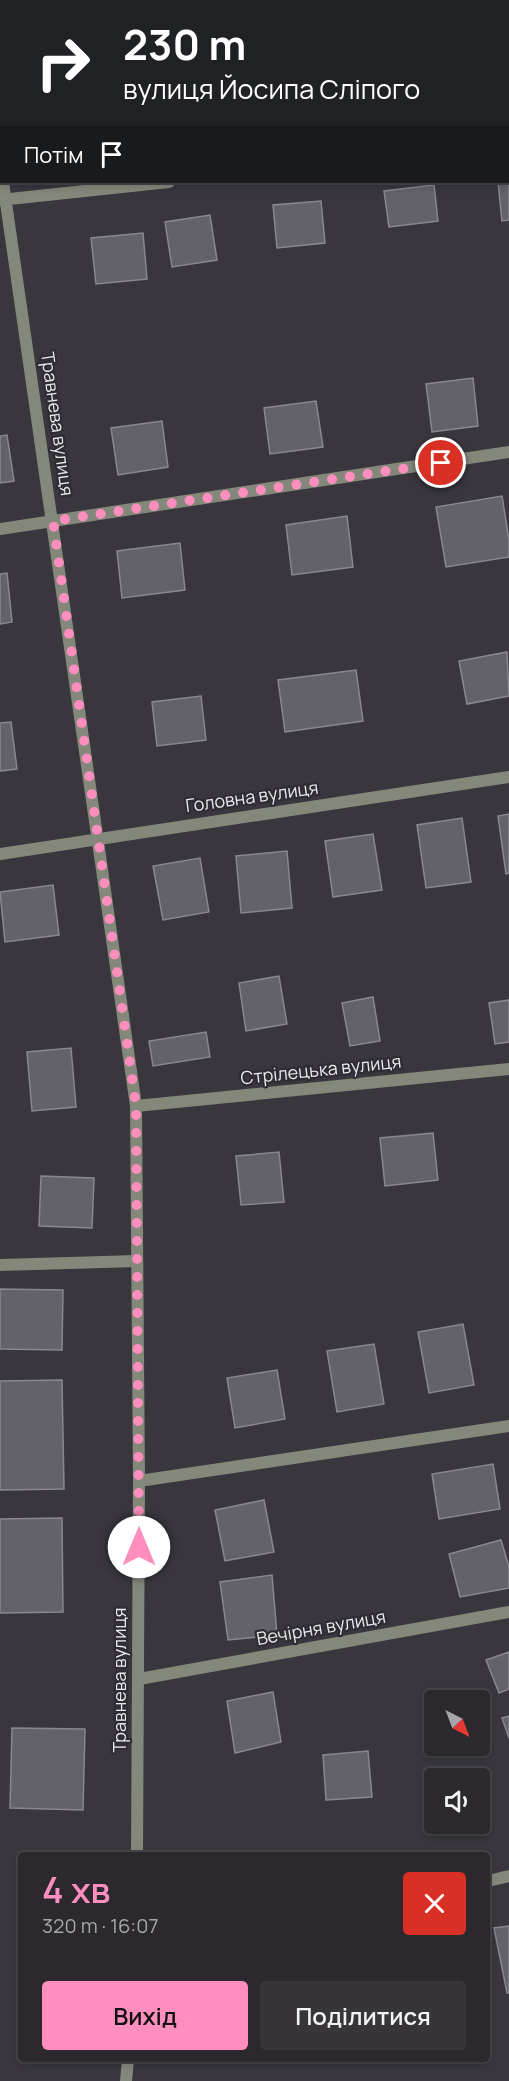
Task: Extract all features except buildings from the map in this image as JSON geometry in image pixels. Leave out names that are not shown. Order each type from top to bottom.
[{"type":"street","name":"Травнева вулиця","points":[[3,183],[3,200],[53,521],[136,1106],[139,1481],[136,1852]]},
{"type":"street","points":[[3,200],[160,183]]},
{"type":"street","points":[[0,529],[509,452]]},
{"type":"street","name":"Головна вулиця","points":[[0,854],[509,777]]},
{"type":"street","name":"Стрілецька вулиця","points":[[136,1106],[509,1069]]},
{"type":"street","points":[[0,1265],[137,1261]]},
{"type":"street","points":[[139,1481],[509,1426]]},
{"type":"street","name":"Вечірня вулиця","points":[[139,1679],[509,1612]]},
{"type":"street","points":[[490,1881],[509,1876]]},
{"type":"street","points":[[126,2081],[128,2062]]},
{"type":"route","points":[[139,1547],[136,1106],[53,521],[441,463]]}]
